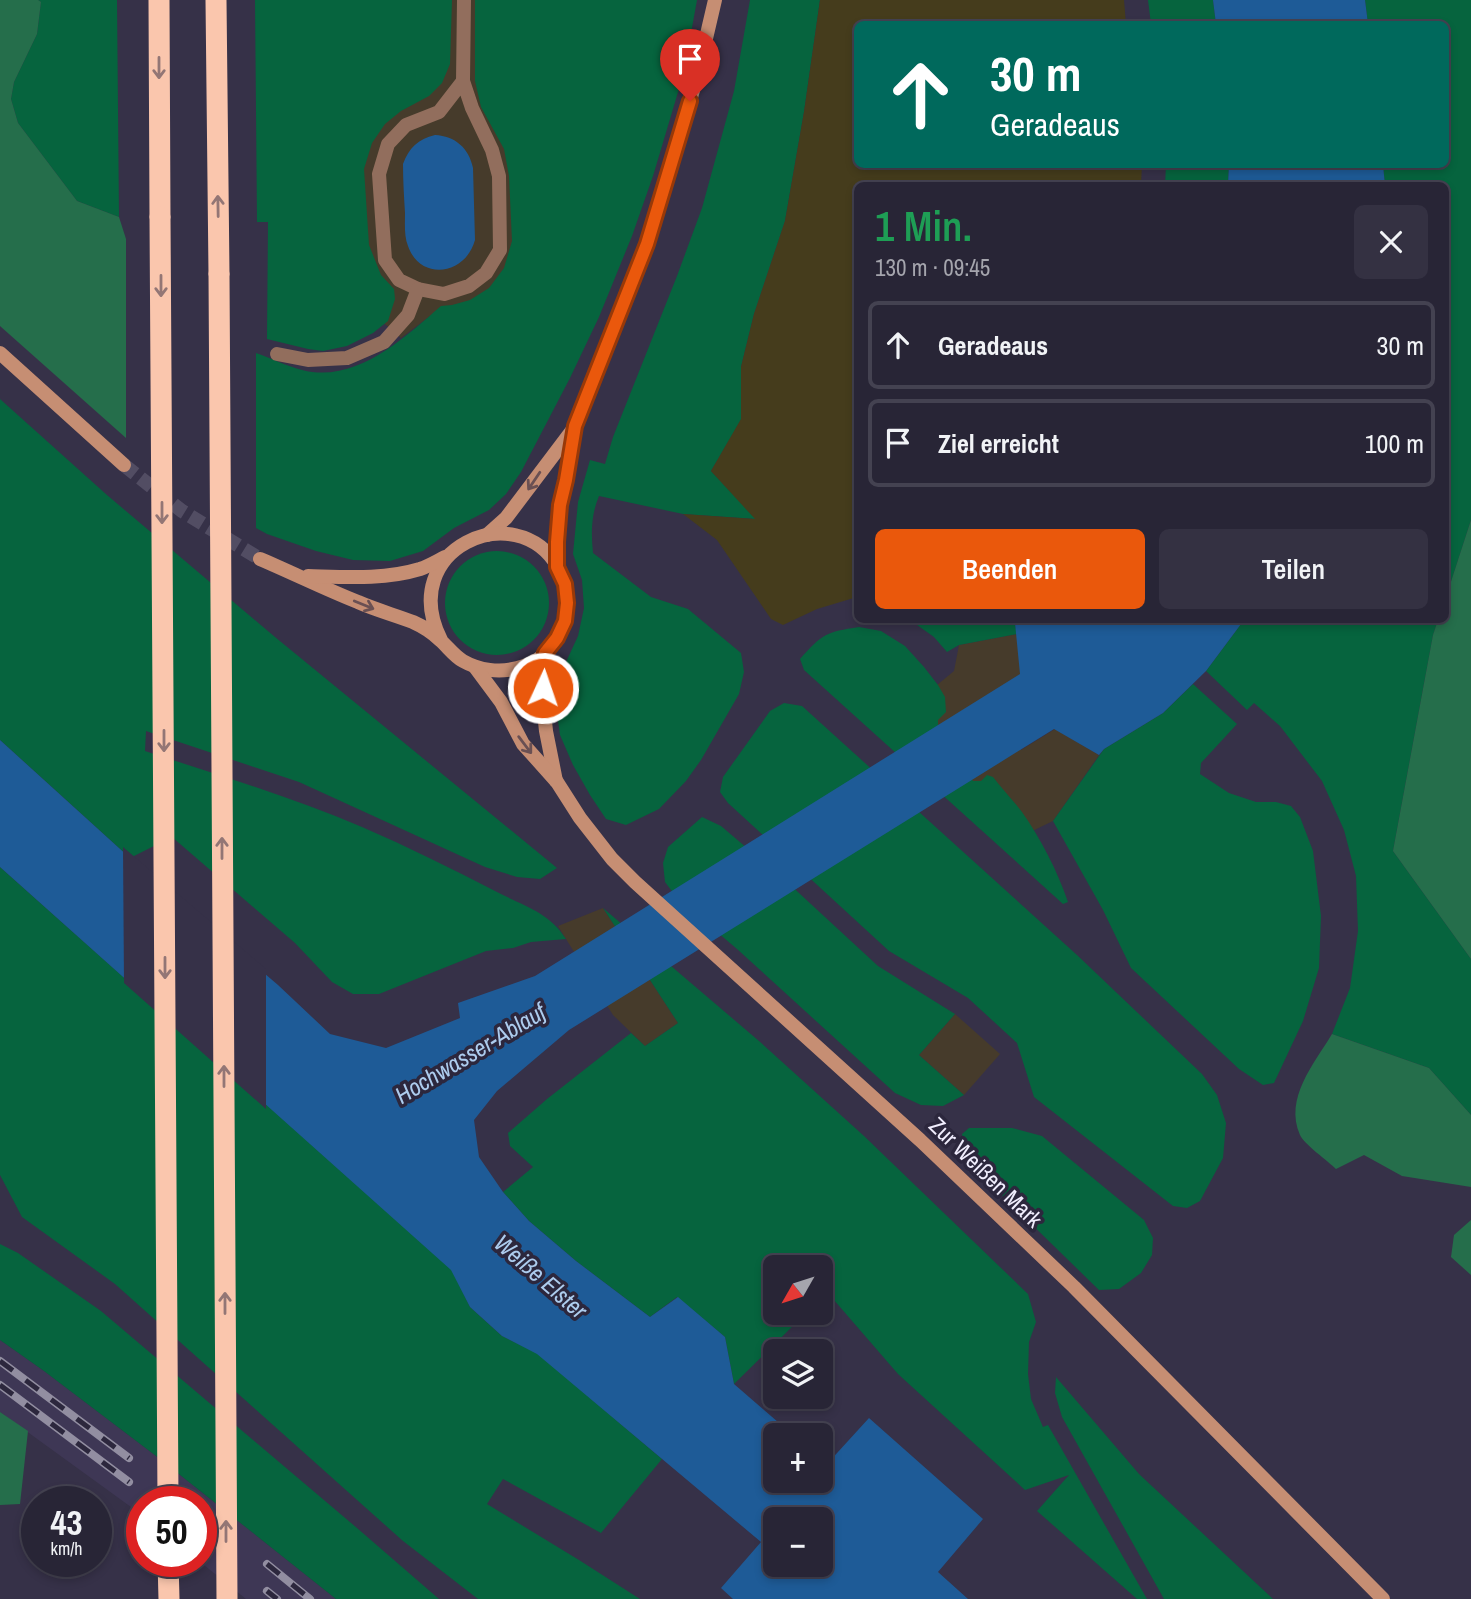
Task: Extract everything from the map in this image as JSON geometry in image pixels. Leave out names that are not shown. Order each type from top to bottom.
[{"type":"highway","points":[[159,0],[168,1486]]},
{"type":"highway","points":[[216,0],[227,1599]]},
{"type":"highway","points":[[169,1577],[169,1599]]},
{"type":"main road","points":[[557,567],[560,505],[575,426],[647,244],[696,77],[715,0]]},
{"type":"main road","points":[[0,353],[124,465]]},
{"type":"main road","points":[[487,535],[506,518],[575,426]]},
{"type":"main road","points":[[475,667],[489,671],[512,670],[533,662],[545,653],[557,638],[565,621],[567,603],[565,584],[547,554],[527,540],[504,534],[487,535]]},
{"type":"main road","name":"Zur Weißen Mark","points":[[302,576],[358,577],[402,573],[423,568],[447,557],[472,539],[487,535]]},
{"type":"main road","points":[[441,640],[434,627],[429,597],[438,569],[447,557]]},
{"type":"main road","name":"Zur Weißen Mark","points":[[260,559],[355,601],[416,623],[441,640],[461,661],[475,667],[500,702],[523,744],[557,782],[580,818],[612,859],[920,1140],[1074,1287],[1383,1599]]},
{"type":"main road","name":"Zur Weißen Mark","points":[[545,653],[543,702],[557,782]]},
{"type":"lane","points":[[463,81],[439,112],[406,125],[388,144],[379,174],[385,260],[399,280],[418,289],[444,294],[469,286],[486,273],[500,250],[499,176],[492,150],[472,108],[463,81],[464,0]]},
{"type":"lane","points":[[277,354],[308,360],[347,358],[384,342],[408,315],[418,289]]},
{"type":"shaded area","points":[[366,0],[493,0],[514,146],[518,303],[430,316],[401,338],[362,304]]},
{"type":"shaded area","points":[[1017,634],[1021,673],[1021,750],[1055,729],[1099,755],[1053,821],[1026,834],[969,783],[933,727],[931,690],[954,671],[959,645]]},
{"type":"shaded area","points":[[603,908],[678,1023],[645,1046],[613,1015],[558,926]]},
{"type":"shaded area","points":[[955,1014],[1000,1054],[964,1095],[919,1055]]},
{"type":"shaded area","points":[[0,1340],[194,1486],[126,1486],[126,1503],[112,1493],[112,1486],[102,1486],[0,1412]]},
{"type":"shaded area","points":[[217,1504],[336,1599],[246,1599],[217,1576]]},
{"type":"green space","points":[[0,0],[41,2],[37,34],[14,82],[11,99],[18,123],[77,201],[119,217],[126,239],[126,438],[0,326]]},
{"type":"green space","points":[[38,0],[117,0],[119,217],[77,201],[18,123],[11,99],[14,82],[37,34],[41,2]]},
{"type":"green space","points":[[255,0],[452,0],[450,64],[442,83],[429,96],[401,111],[385,124],[372,143],[364,169],[369,245],[381,275],[394,289],[395,299],[388,321],[373,333],[347,346],[323,351],[267,339],[268,222],[257,222]]},
{"type":"green space","points":[[475,0],[697,0],[684,72],[632,236],[599,317],[570,378],[521,472],[506,494],[489,510],[454,528],[423,551],[390,561],[353,560],[316,551],[256,528],[256,353],[302,370],[322,373],[360,364],[395,344],[441,306],[470,300],[489,288],[504,268],[512,241],[509,176],[504,149],[481,107],[475,81]]},
{"type":"green space","points":[[750,0],[820,0],[785,221],[754,314],[741,367],[741,420],[711,471],[756,519],[683,514],[599,496],[594,510],[592,531],[593,553],[651,597],[688,609],[741,653],[744,672],[739,694],[686,781],[659,809],[626,825],[606,819],[573,765],[560,735],[558,690],[566,662],[578,636],[584,608],[582,580],[573,554],[578,502],[590,460],[605,464],[702,208],[734,91]]},
{"type":"green space","points":[[1148,0],[1213,0],[1216,21],[1151,21]]},
{"type":"green space","points":[[1365,0],[1471,0],[1471,520],[1449,588],[1449,182],[1385,182],[1383,168],[1449,168],[1449,21],[1368,21]]},
{"type":"green space","points":[[1166,168],[1229,168],[1228,182],[1165,182]]},
{"type":"green space","points":[[0,399],[107,495],[275,637],[557,868],[540,879],[517,877],[485,867],[299,782],[146,731],[145,751],[282,796],[379,835],[544,916],[566,939],[531,942],[513,948],[486,951],[379,994],[353,994],[332,982],[295,943],[172,837],[130,858],[0,740]]},
{"type":"green space","points":[[1471,520],[1471,959],[1393,851],[1433,635],[1437,623],[1449,623],[1449,588]]},
{"type":"green space","points":[[497,551],[517,555],[540,574],[545,583],[549,603],[545,623],[526,646],[517,651],[497,655],[477,651],[454,632],[449,623],[445,603],[449,583],[468,560],[477,555]]},
{"type":"green space","points":[[914,623],[1021,623],[1015,624],[1017,634],[959,645],[947,652],[934,637]]},
{"type":"green space","points":[[1242,623],[1437,623],[1393,851],[1471,959],[1471,1115],[1429,1068],[1332,1034],[1350,988],[1358,931],[1356,876],[1344,830],[1322,781],[1280,726],[1254,703],[1247,710],[1206,671]]},
{"type":"green space","points":[[859,627],[881,631],[905,646],[938,685],[945,697],[946,712],[938,720],[938,728],[973,781],[981,781],[987,775],[993,777],[1022,812],[1048,855],[1068,902],[1063,904],[804,670],[800,659],[820,639],[832,633]]},
{"type":"green space","points":[[1193,684],[1237,724],[1201,763],[1200,774],[1229,793],[1256,802],[1276,802],[1291,806],[1300,817],[1313,851],[1321,916],[1319,968],[1303,1021],[1274,1083],[1263,1085],[1239,1069],[1131,968],[1103,910],[1053,821],[1104,749],[1163,713]]},
{"type":"green space","points":[[784,703],[802,706],[1077,955],[1202,1074],[1217,1095],[1226,1123],[1223,1158],[1200,1201],[1187,1208],[1173,1206],[1034,1097],[1017,1043],[968,998],[889,951],[728,803],[720,792],[723,777],[770,711]]},
{"type":"green space","points":[[702,817],[721,826],[786,881],[878,966],[955,1014],[919,1055],[964,1095],[943,1106],[921,1105],[895,1093],[677,898],[665,882],[663,863],[668,847]]},
{"type":"green space","points":[[0,867],[452,1270],[470,1307],[502,1336],[537,1353],[662,1459],[601,1533],[503,1479],[487,1504],[640,1599],[478,1599],[403,1541],[115,1284],[22,1217],[0,1175]]},
{"type":"green space","points":[[603,908],[759,1041],[864,1136],[1028,1294],[1036,1322],[1029,1342],[1028,1374],[1031,1399],[1043,1427],[1048,1425],[1147,1599],[1137,1599],[1037,1511],[1069,1475],[1025,1490],[898,1374],[833,1299],[833,1255],[763,1255],[763,1325],[794,1325],[780,1339],[763,1339],[763,1355],[734,1384],[725,1337],[677,1297],[650,1317],[576,1261],[529,1221],[503,1192],[533,1167],[510,1146],[508,1133],[631,1033],[645,1046],[678,1023]]},
{"type":"green space","points":[[1332,1034],[1429,1068],[1471,1115],[1471,1187],[1402,1176],[1364,1155],[1336,1169],[1306,1143],[1300,1135],[1296,1121],[1298,1095],[1310,1069]]},
{"type":"green space","points":[[969,1128],[1012,1128],[1042,1136],[1144,1220],[1153,1238],[1152,1255],[1141,1273],[1119,1289],[1099,1290],[978,1172],[964,1153],[962,1134]]},
{"type":"green space","points":[[1471,1220],[1471,1275],[1451,1257],[1454,1235]]},
{"type":"green space","points":[[0,1244],[18,1253],[101,1311],[439,1599],[336,1599],[217,1504],[217,1486],[194,1486],[0,1340]]},
{"type":"green space","points":[[1056,1377],[1139,1474],[1273,1599],[1164,1599],[1062,1417],[1055,1393]]},
{"type":"green space","points":[[0,1412],[28,1431],[20,1504],[0,1505]]},
{"type":"sand","points":[[820,0],[1124,0],[1126,21],[854,21],[854,168],[1142,168],[1141,182],[854,182],[854,598],[817,609],[783,625],[771,619],[717,540],[683,514],[755,519],[711,471],[741,419],[741,367],[754,314],[785,221]]},
{"type":"water","points":[[1213,0],[1365,0],[1368,21],[1216,21]]},
{"type":"water","points":[[435,135],[460,144],[473,168],[475,240],[462,261],[442,270],[422,265],[414,257],[405,230],[403,164],[415,145]]},
{"type":"water","points":[[1229,168],[1383,168],[1385,182],[1228,182]]},
{"type":"water","points":[[1015,623],[1242,623],[1206,671],[1163,713],[1104,749],[1099,755],[1054,729],[569,1030],[497,1091],[474,1120],[479,1157],[503,1192],[529,1221],[576,1261],[650,1317],[678,1297],[725,1337],[734,1384],[779,1423],[763,1423],[763,1493],[833,1493],[833,1457],[869,1418],[983,1519],[938,1572],[968,1599],[733,1599],[721,1588],[761,1542],[537,1354],[502,1336],[470,1307],[451,1270],[0,867],[0,740],[330,1034],[386,1048],[460,1018],[458,1003],[535,976],[1020,674]]},
{"type":"pier","points":[[123,847],[266,969],[266,1109],[124,983]]},
{"type":"tunnel","points":[[124,465],[182,511],[260,559]]},
{"type":"railway","points":[[0,1361],[129,1458]]},
{"type":"railway","points":[[0,1385],[129,1482]]},
{"type":"railway","points":[[267,1564],[310,1599]]},
{"type":"railway","points":[[267,1591],[277,1599]]},
{"type":"route","points":[[543,688],[545,653],[557,638],[565,621],[567,603],[565,584],[557,567],[557,542],[560,505],[575,426],[647,244],[690,101]]},
{"type":"water label","name":"Hochwasser-Ablauf","points":[[470,1053]]},
{"type":"water label","name":"Weiße Elster","points":[[541,1276]]}]
